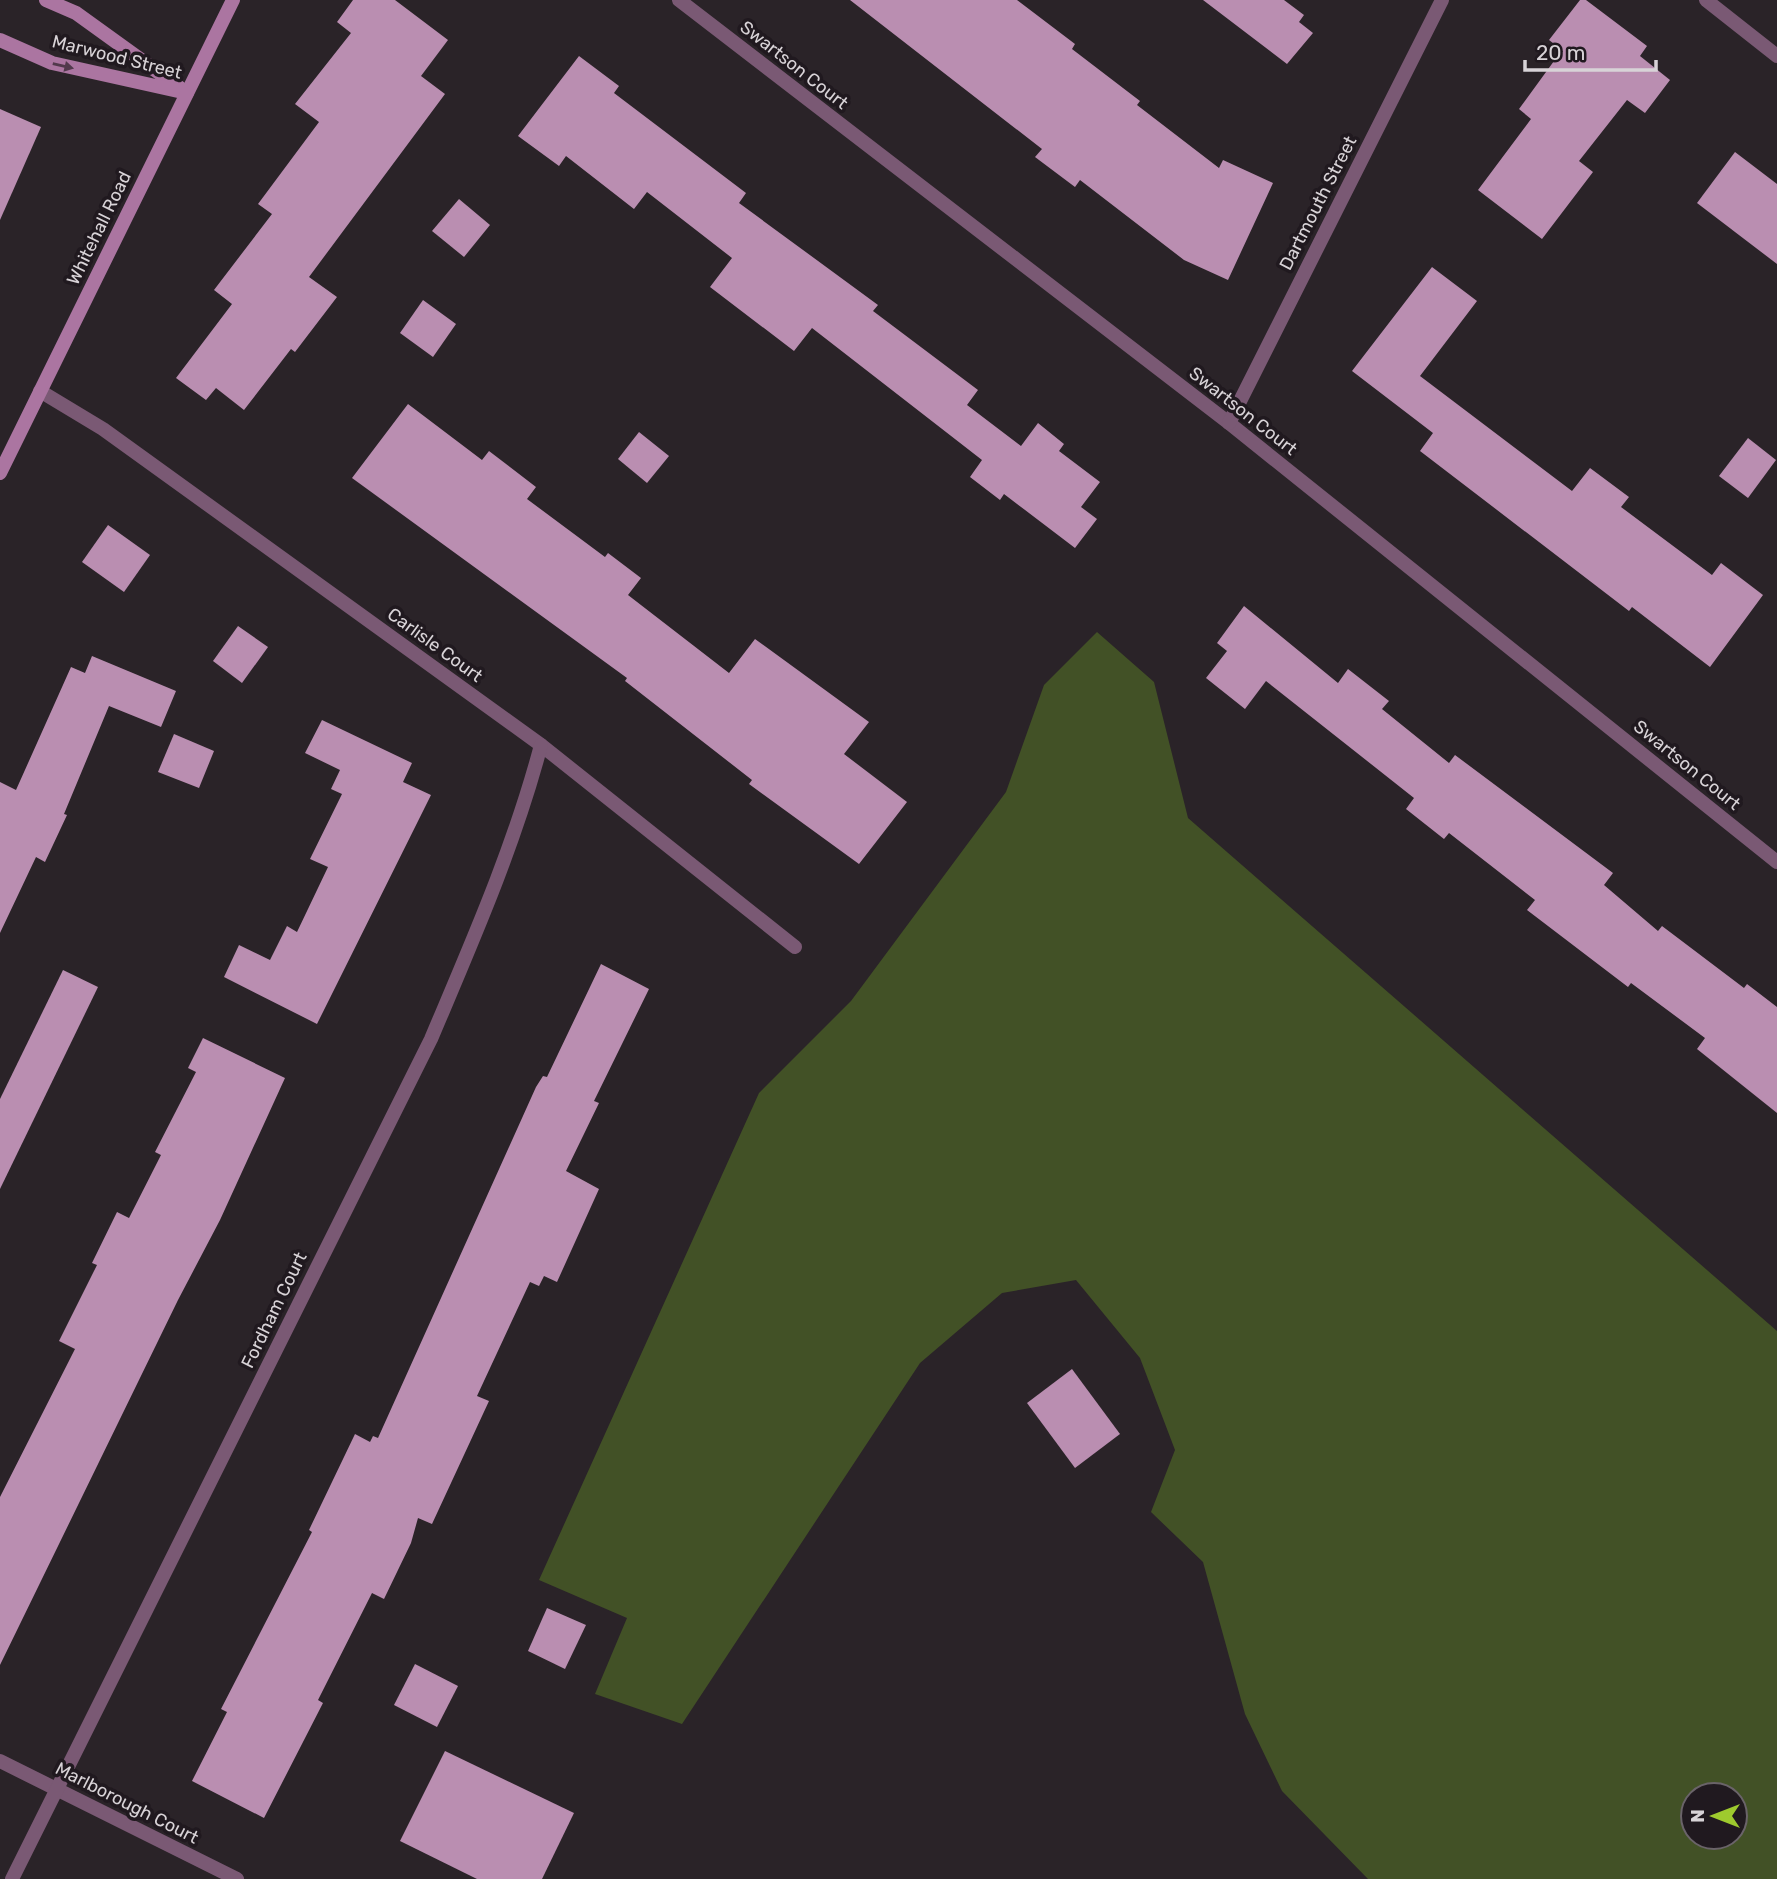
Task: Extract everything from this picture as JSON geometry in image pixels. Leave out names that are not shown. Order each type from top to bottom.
[{"type":"street","name":"Marwood Street","points":[[46,0],[76,13],[187,93]]},
{"type":"street","name":"Whitehall Road","points":[[0,473],[233,0]]},
{"type":"street","name":"Swartson Court","points":[[679,0],[1229,423],[1777,862]]},
{"type":"street","name":"Dartmouth Street","points":[[1229,423],[1442,0]]},
{"type":"street","points":[[1706,0],[1777,55]]},
{"type":"street","name":"Marwood Street","points":[[0,40],[52,63],[187,93]]},
{"type":"street","name":"Carlisle Court","points":[[40,391],[103,429],[541,745],[795,947]]},
{"type":"street","name":"Fordham Court","points":[[12,1879],[431,1039],[492,896],[528,795],[541,745]]},
{"type":"street","name":"Marlborough Court","points":[[0,1761],[237,1879]]},
{"type":"green space","points":[[1097,632],[1154,682],[1188,818],[1777,1331],[1777,1879],[1368,1879],[1282,1791],[1245,1714],[1203,1562],[1151,1512],[1175,1450],[1140,1358],[1076,1280],[1002,1293],[920,1363],[682,1724],[595,1694],[627,1618],[539,1580],[759,1093],[851,1001],[1006,792],[1044,685]]},
{"type":"building","points":[[353,0],[395,0],[448,40],[421,76],[445,94],[309,277],[337,297],[295,352],[291,349],[244,410],[216,388],[206,400],[176,378],[232,304],[214,290],[272,214],[258,204],[319,122],[295,104],[351,33],[337,22]]},
{"type":"building","points":[[850,0],[1017,0],[1075,44],[1072,49],[1140,101],[1137,105],[1219,168],[1223,160],[1273,183],[1228,280],[1184,260],[1080,180],[1075,187],[1035,157],[1042,149]]},
{"type":"building","points":[[1203,0],[1284,0],[1304,15],[1299,22],[1313,33],[1287,64]]},
{"type":"building","points":[[1580,0],[1586,0],[1647,46],[1640,56],[1670,80],[1645,113],[1627,100],[1579,161],[1593,172],[1542,239],[1478,190],[1531,119],[1519,109],[1562,50],[1549,40]]},
{"type":"building","points":[[579,56],[619,86],[614,93],[746,193],[739,203],[878,305],[873,311],[978,390],[967,405],[1021,446],[1038,423],[1064,444],[1059,451],[1100,482],[1081,507],[1097,519],[1075,548],[1004,494],[1000,500],[970,477],[982,460],[812,328],[794,351],[710,287],[732,258],[647,192],[634,209],[566,156],[559,166],[518,136]]},
{"type":"building","points":[[0,109],[41,127],[0,220]]},
{"type":"building","points":[[1735,152],[1777,184],[1777,264],[1697,203]]},
{"type":"building","points":[[459,199],[490,225],[464,257],[432,231]]},
{"type":"building","points":[[1432,267],[1477,301],[1420,376],[1572,491],[1590,468],[1629,497],[1621,507],[1712,575],[1721,563],[1763,595],[1710,667],[1632,607],[1629,611],[1420,451],[1433,433],[1352,371]]},
{"type":"building","points":[[423,300],[456,324],[433,357],[400,333]]},
{"type":"building","points":[[408,404],[482,460],[489,451],[536,487],[527,499],[605,557],[608,553],[641,578],[628,595],[729,673],[755,639],[869,722],[844,754],[907,802],[859,864],[749,784],[752,780],[625,681],[627,678],[352,478]]},
{"type":"building","points":[[639,432],[669,456],[647,483],[618,459]]},
{"type":"building","points":[[1748,438],[1776,460],[1748,498],[1719,476]]},
{"type":"building","points":[[108,525],[150,555],[124,592],[82,562]]},
{"type":"building","points":[[1244,606],[1338,683],[1348,669],[1389,701],[1382,709],[1449,763],[1455,755],[1613,873],[1604,885],[1658,931],[1662,926],[1744,988],[1747,984],[1777,1007],[1777,1113],[1697,1049],[1705,1038],[1631,983],[1628,987],[1527,910],[1535,900],[1449,833],[1444,839],[1406,809],[1414,798],[1266,681],[1245,709],[1206,678],[1227,651],[1217,643]]},
{"type":"building","points":[[238,626],[268,647],[242,683],[213,661]]},
{"type":"building","points":[[92,656],[176,691],[161,727],[109,706],[64,814],[67,815],[45,862],[36,857],[0,933],[0,782],[16,790],[71,667],[85,673]]},
{"type":"building","points":[[322,720],[412,763],[403,782],[431,795],[317,1024],[224,977],[239,945],[270,960],[287,926],[297,932],[328,867],[310,859],[342,794],[331,789],[340,770],[305,753]]},
{"type":"building","points":[[174,734],[214,751],[199,788],[158,772]]},
{"type":"building","points":[[601,964],[649,989],[594,1101],[599,1103],[566,1171],[599,1189],[557,1282],[544,1276],[539,1286],[530,1282],[477,1396],[489,1401],[432,1524],[418,1518],[411,1543],[384,1599],[372,1593],[318,1700],[323,1703],[264,1818],[192,1781],[227,1712],[221,1709],[312,1532],[309,1530],[355,1434],[370,1442],[373,1436],[378,1438],[536,1087],[543,1076],[547,1077]]},
{"type":"building","points":[[63,970],[98,987],[0,1189],[0,1099]]},
{"type":"building","points":[[203,1038],[285,1078],[220,1220],[178,1300],[0,1665],[0,1497],[75,1349],[59,1341],[97,1265],[92,1263],[117,1212],[129,1218],[161,1155],[155,1152],[196,1072],[188,1068]]},
{"type":"building","points":[[1072,1369],[1120,1434],[1075,1468],[1027,1403]]},
{"type":"building","points":[[547,1608],[586,1625],[565,1669],[528,1651]]},
{"type":"building","points":[[415,1664],[458,1686],[437,1727],[394,1705]]},
{"type":"building","points":[[445,1751],[574,1813],[542,1879],[477,1879],[400,1841]]}]
